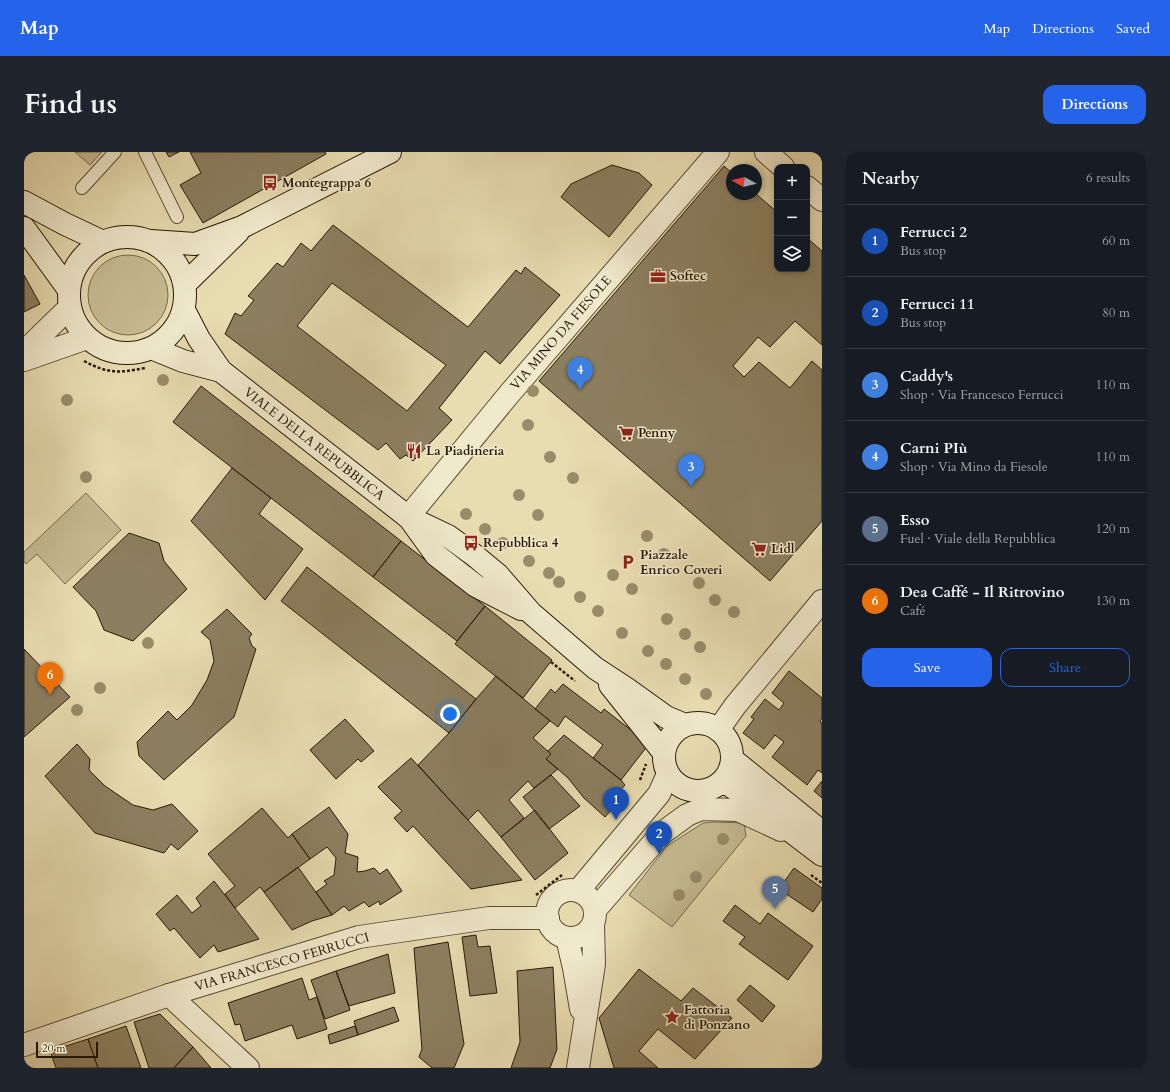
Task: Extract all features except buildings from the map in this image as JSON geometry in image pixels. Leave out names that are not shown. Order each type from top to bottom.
[{"type":"street","points":[[24,352],[69,298],[72,274],[81,258],[101,241],[112,238],[132,236],[151,241],[195,244],[242,227],[390,152]]},
{"type":"street","name":"VIA MINO DA FIESOLE","points":[[408,517],[510,393],[718,152]]},
{"type":"street","points":[[766,152],[780,164]]},
{"type":"street","points":[[810,190],[822,200]]},
{"type":"street","points":[[24,202],[101,241]]},
{"type":"street","points":[[185,284],[242,227]]},
{"type":"street","points":[[24,228],[69,298],[76,323],[87,338],[101,347],[117,353],[134,353],[152,358],[183,361],[221,371]]},
{"type":"street","points":[[151,241],[167,251],[178,266],[185,284],[186,297],[184,310],[177,326],[152,358]]},
{"type":"street","points":[[184,310],[199,339],[221,371]]},
{"type":"street","points":[[24,360],[87,338]]},
{"type":"street","name":"VIALE DELLA REPUBBLICA","points":[[221,371],[408,517],[436,555],[476,586],[530,613],[595,668]]},
{"type":"street","points":[[718,730],[734,706],[822,601]]},
{"type":"street","points":[[595,668],[666,717],[685,726]]},
{"type":"street","points":[[595,668],[664,753]]},
{"type":"street","points":[[696,723],[708,724],[718,730],[726,738],[732,759],[729,770],[723,780],[714,787],[704,791],[694,791],[684,788],[675,782],[668,774],[664,764],[666,744],[671,736],[677,730],[696,723]]},
{"type":"street","points":[[732,759],[813,837],[822,855]]},
{"type":"street","points":[[578,891],[658,794],[668,774]]},
{"type":"street","points":[[723,780],[813,837]]},
{"type":"street","points":[[578,1068],[594,964],[594,917],[589,898],[584,893],[578,891],[566,891],[555,896],[549,906],[548,918],[552,929],[561,936],[567,938],[575,938],[582,935],[589,930],[594,917],[661,834],[687,815],[701,809],[738,810],[813,837]]},
{"type":"street","name":"VIA FRANCESCO FERRUCCI","points":[[24,1045],[169,995],[359,937],[489,918],[548,918]]},
{"type":"street","points":[[567,938],[574,968],[584,1028]]},
{"type":"street","points":[[169,995],[248,1068]]},
{"type":"lane","points":[[82,188],[115,152]]},
{"type":"lane","points":[[145,152],[177,217]]},
{"type":"path","points":[[80,359],[100,369],[121,372],[152,358]]},
{"type":"shaded area","points":[[75,152],[102,152],[90,165]]},
{"type":"shaded area","points":[[128,255],[143,258],[156,267],[165,280],[168,295],[165,310],[156,323],[143,332],[128,335],[113,332],[100,323],[91,310],[88,295],[91,280],[100,267],[113,258]]},
{"type":"shaded area","points":[[86,493],[121,530],[65,584],[37,554],[26,564],[24,562],[24,552]]},
{"type":"shaded area","points":[[703,823],[744,823],[746,836],[672,927],[629,895],[667,846]]},
{"type":"place","name":"Montegrappa 6","points":[[270,183]]},
{"type":"place","name":"Softec","points":[[658,276]]},
{"type":"place","name":"Carni PIù","points":[[580,390]]},
{"type":"place","name":"Penny","points":[[626,433]]},
{"type":"place","name":"La Piadineria","points":[[414,451]]},
{"type":"place","name":"Caddy's","points":[[691,487]]},
{"type":"place","name":"Repubblica 4","points":[[471,543]]},
{"type":"place","name":"Lidl","points":[[759,549]]},
{"type":"place","name":"Piazzale Enrico Coveri","points":[[628,562]]},
{"type":"place","name":"Dea Caffé - Il Ritrovino","points":[[50,695]]},
{"type":"place","name":"Ferrucci 2","points":[[616,820]]},
{"type":"place","name":"Ferrucci 11","points":[[659,854]]},
{"type":"place","name":"Esso","points":[[775,909]]},
{"type":"place","name":"Fattoria di Ponzano","points":[[672,1017]]}]
